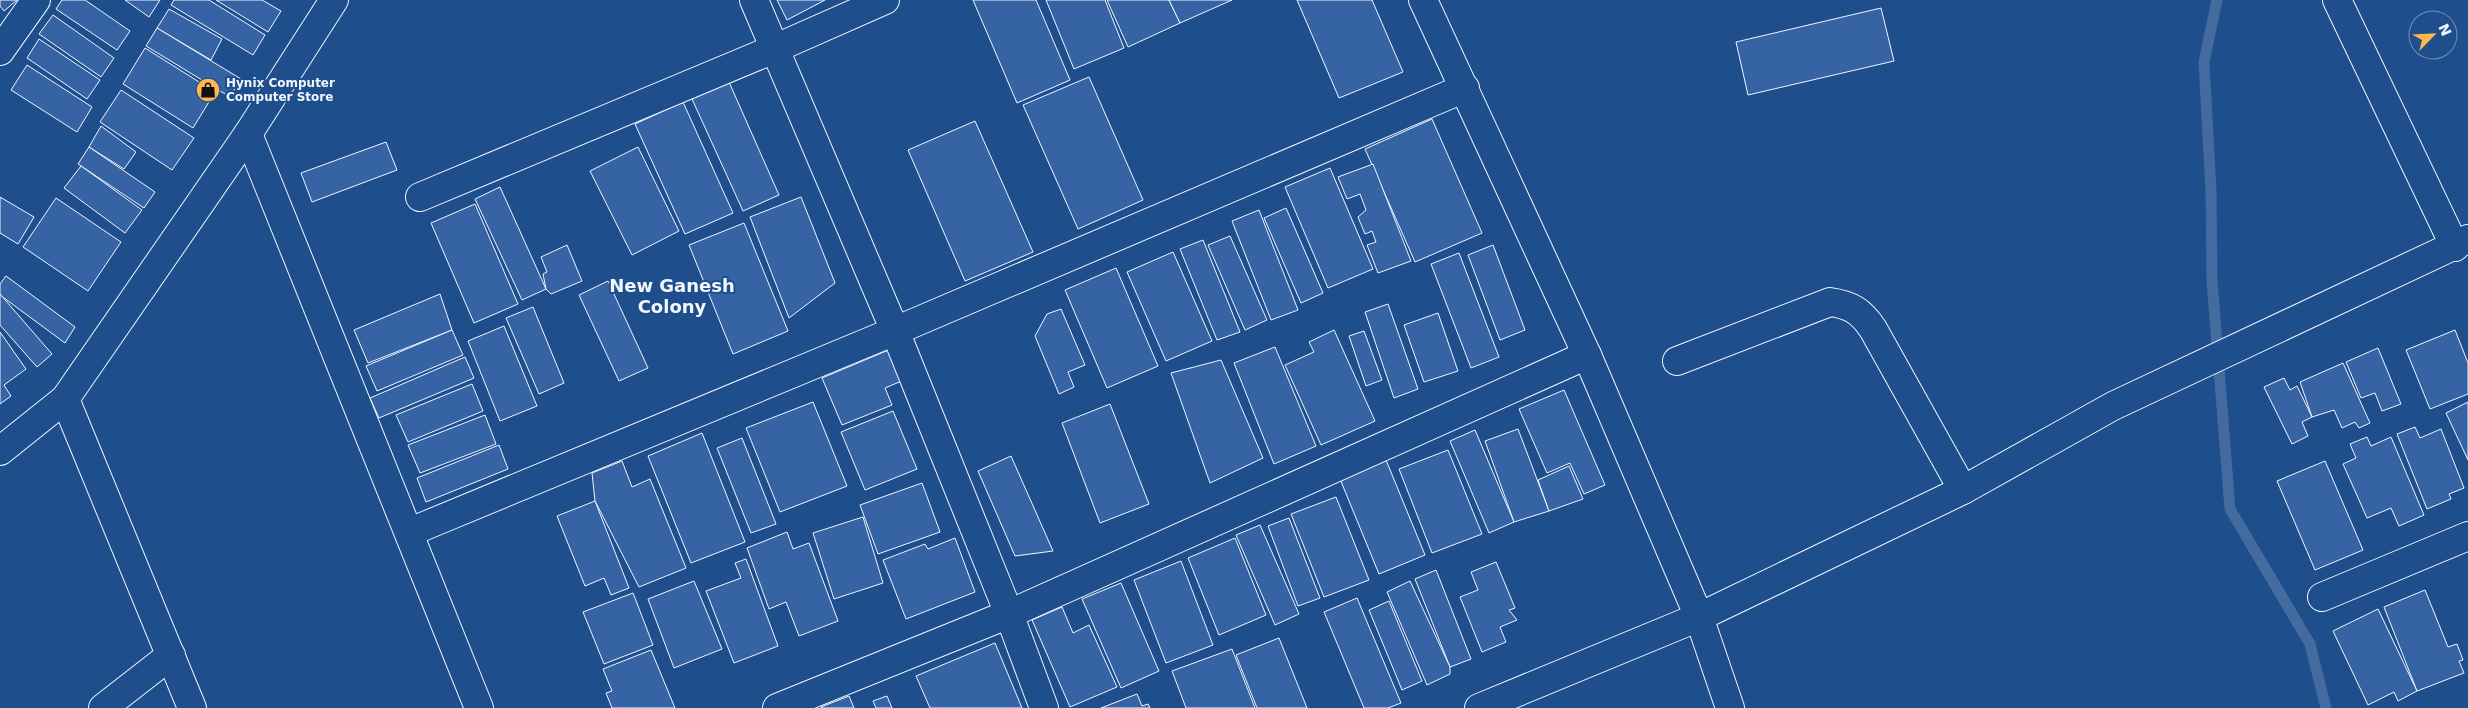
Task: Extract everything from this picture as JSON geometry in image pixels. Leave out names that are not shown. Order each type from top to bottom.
[{"type":"street","points":[[0,51],[36,0]]},
{"type":"street","points":[[0,451],[65,400],[248,134],[334,0]]},
{"type":"street","points":[[754,0],[895,331],[1009,614],[1044,708]]},
{"type":"street","points":[[420,197],[774,49],[885,0]]},
{"type":"street","points":[[1423,0],[1587,355],[1700,617],[1730,708]]},
{"type":"street","points":[[1480,708],[1700,617],[1963,490],[2113,406],[2462,243],[2337,0]]},
{"type":"street","points":[[410,532],[895,331],[1464,88]]},
{"type":"street","points":[[248,134],[410,532],[479,708]]},
{"type":"street","points":[[1677,361],[1830,302],[1847,304],[1863,314],[1873,329],[1963,490]]},
{"type":"street","points":[[786,706],[1009,614],[1587,355]]},
{"type":"street","points":[[65,400],[192,708]]},
{"type":"street","points":[[2322,597],[2468,536]]},
{"type":"street","points":[[102,708],[171,655]]},
{"type":"building","points":[[0,0],[17,0],[4,11],[0,6]]},
{"type":"building","points":[[62,0],[85,0],[130,31],[117,50],[56,9]]},
{"type":"building","points":[[125,0],[160,0],[149,17]]},
{"type":"building","points":[[174,0],[209,0],[265,35],[253,55],[171,5]]},
{"type":"building","points":[[216,0],[262,0],[281,11],[268,32]]},
{"type":"building","points":[[777,0],[825,0],[787,20]]},
{"type":"building","points":[[973,0],[1036,0],[1070,80],[1017,103]]},
{"type":"building","points":[[1046,0],[1105,0],[1124,48],[1074,69]]},
{"type":"building","points":[[1107,0],[1169,0],[1180,23],[1128,47]]},
{"type":"building","points":[[1169,0],[1232,0],[1180,23]]},
{"type":"building","points":[[1297,0],[1372,0],[1403,72],[1339,98]]},
{"type":"building","points":[[1881,8],[1894,61],[1748,95],[1736,42]]},
{"type":"building","points":[[169,9],[222,39],[211,60],[157,28]]},
{"type":"building","points":[[53,15],[114,58],[101,77],[39,34]]},
{"type":"building","points":[[157,28],[241,79],[230,97],[146,46]]},
{"type":"building","points":[[39,39],[100,80],[87,99],[27,58]]},
{"type":"building","points":[[145,48],[215,92],[193,128],[123,84]]},
{"type":"building","points":[[27,65],[92,107],[77,132],[11,90]]},
{"type":"building","points":[[1089,77],[1143,200],[1078,229],[1023,105]]},
{"type":"building","points":[[729,82],[779,195],[743,211],[692,99]]},
{"type":"building","points":[[121,90],[194,138],[172,170],[100,122]]},
{"type":"building","points":[[683,102],[733,213],[685,234],[635,124]]},
{"type":"building","points":[[1432,119],[1482,233],[1415,262],[1365,149]]},
{"type":"building","points":[[975,121],[1033,252],[965,281],[908,150]]},
{"type":"building","points":[[101,126],[136,152],[124,169],[89,147]]},
{"type":"building","points":[[386,142],[397,170],[312,202],[301,173]]},
{"type":"building","points":[[89,147],[155,192],[144,208],[78,164]]},
{"type":"building","points":[[638,147],[679,231],[632,255],[590,171]]},
{"type":"building","points":[[1373,164],[1411,261],[1378,273],[1367,245],[1376,242],[1372,231],[1365,234],[1358,217],[1366,210],[1360,194],[1347,199],[1338,177]]},
{"type":"building","points":[[81,166],[142,210],[125,233],[64,188]]},
{"type":"building","points":[[1330,168],[1373,269],[1328,288],[1285,187]]},
{"type":"building","points":[[500,187],[546,289],[522,300],[475,199]]},
{"type":"building","points":[[0,197],[34,217],[18,244],[0,233]]},
{"type":"building","points":[[801,197],[835,283],[789,318],[750,217]]},
{"type":"building","points":[[56,198],[121,242],[88,291],[23,247]]},
{"type":"building","points":[[475,204],[518,304],[474,323],[431,223]]},
{"type":"building","points":[[1286,208],[1323,293],[1301,303],[1264,218]]},
{"type":"building","points":[[1259,210],[1298,310],[1271,320],[1232,221]]},
{"type":"building","points":[[744,223],[788,331],[733,354],[689,245]]},
{"type":"building","points":[[1230,236],[1267,320],[1245,330],[1208,245]]},
{"type":"building","points":[[1203,240],[1240,332],[1217,340],[1180,249]]},
{"type":"building","points":[[567,245],[582,281],[551,294],[546,289],[543,274],[547,272],[541,257]]},
{"type":"building","points":[[1493,245],[1525,330],[1500,340],[1468,255]]},
{"type":"building","points":[[1173,252],[1212,341],[1166,361],[1127,272]]},
{"type":"building","points":[[1459,253],[1499,357],[1471,368],[1431,264]]},
{"type":"building","points":[[1116,268],[1158,366],[1107,388],[1065,290]]},
{"type":"building","points":[[6,276],[75,327],[65,343],[0,295],[0,284]]},
{"type":"building","points":[[608,281],[648,368],[619,381],[579,295]]},
{"type":"building","points":[[0,294],[52,354],[37,367],[0,325]]},
{"type":"building","points":[[440,294],[452,330],[368,363],[354,330]]},
{"type":"building","points":[[1388,304],[1418,389],[1394,398],[1365,312]]},
{"type":"building","points":[[533,307],[564,383],[539,394],[506,318]]},
{"type":"building","points":[[1061,309],[1085,365],[1068,372],[1074,387],[1059,394],[1035,336],[1047,314]]},
{"type":"building","points":[[1438,313],[1458,371],[1424,382],[1404,325]]},
{"type":"building","points":[[504,326],[537,406],[500,421],[468,341]]},
{"type":"building","points":[[452,330],[463,355],[377,391],[366,366]]},
{"type":"building","points":[[1334,330],[1375,421],[1321,445],[1285,365],[1314,352],[1309,342]]},
{"type":"building","points":[[2455,330],[2468,363],[2468,394],[2430,409],[2406,350]]},
{"type":"building","points":[[1364,331],[1382,380],[1366,386],[1349,336]]},
{"type":"building","points":[[0,332],[26,369],[4,385],[11,396],[0,404]]},
{"type":"building","points":[[1275,347],[1316,446],[1274,464],[1234,363]]},
{"type":"building","points":[[2378,348],[2401,404],[2382,411],[2375,393],[2361,398],[2346,362]]},
{"type":"building","points":[[891,349],[904,380],[885,388],[892,405],[842,425],[822,378]]},
{"type":"building","points":[[465,357],[474,378],[379,418],[370,398]]},
{"type":"building","points":[[1221,360],[1263,458],[1210,483],[1171,373]]},
{"type":"building","points":[[2343,363],[2370,423],[2359,428],[2355,422],[2342,428],[2334,410],[2312,417],[2300,382]]},
{"type":"building","points":[[2284,378],[2290,390],[2297,386],[2312,417],[2302,422],[2308,436],[2292,444],[2264,387]]},
{"type":"building","points":[[472,384],[483,411],[408,442],[396,415]]},
{"type":"building","points":[[1564,390],[1605,485],[1584,494],[1570,463],[1547,473],[1519,409]]},
{"type":"building","points":[[813,402],[847,486],[780,512],[746,428]]},
{"type":"building","points":[[2468,402],[2468,460],[2446,413]]},
{"type":"building","points":[[1110,404],[1149,504],[1100,523],[1062,423]]},
{"type":"building","points":[[893,411],[917,469],[865,490],[841,432]]},
{"type":"building","points":[[485,415],[496,444],[420,473],[408,445]]},
{"type":"building","points":[[2415,427],[2420,438],[2441,429],[2464,488],[2449,494],[2451,499],[2427,509],[2397,434]]},
{"type":"building","points":[[1518,429],[1549,511],[1514,522],[1485,441]]},
{"type":"building","points":[[1475,430],[1514,522],[1489,533],[1450,441]]},
{"type":"building","points":[[702,433],[745,542],[691,563],[648,456]]},
{"type":"building","points":[[2367,437],[2371,446],[2391,437],[2424,515],[2399,526],[2391,508],[2367,518],[2343,464],[2356,458],[2350,444]]},
{"type":"building","points":[[742,438],[776,524],[751,533],[717,448]]},
{"type":"building","points":[[499,445],[508,469],[426,502],[417,478]]},
{"type":"building","points":[[1448,450],[1482,534],[1432,553],[1399,469]]},
{"type":"building","points":[[1011,456],[1053,551],[1015,556],[978,471]]},
{"type":"building","points":[[1386,460],[1425,555],[1379,574],[1340,479]]},
{"type":"building","points":[[622,461],[632,487],[650,479],[686,568],[639,587],[595,501],[592,473]]},
{"type":"building","points":[[2325,461],[2363,550],[2315,570],[2277,481]]},
{"type":"building","points":[[1569,466],[1583,499],[1549,511],[1538,480]]},
{"type":"building","points":[[922,483],[940,532],[878,554],[860,505]]},
{"type":"building","points":[[1336,497],[1369,580],[1324,597],[1291,514]]},
{"type":"building","points":[[595,501],[629,588],[611,595],[604,578],[585,586],[557,516]]},
{"type":"building","points":[[863,517],[883,583],[834,599],[813,533]]},
{"type":"building","points":[[1289,518],[1320,598],[1298,606],[1268,526]]},
{"type":"building","points":[[1260,525],[1299,614],[1275,625],[1236,535]]},
{"type":"building","points":[[787,532],[793,549],[809,543],[838,621],[799,636],[786,602],[769,609],[747,548]]},
{"type":"building","points":[[955,538],[975,592],[906,619],[883,560],[925,544],[928,549]]},
{"type":"building","points":[[1235,538],[1266,615],[1219,635],[1188,558]]},
{"type":"building","points":[[746,559],[778,646],[734,663],[706,591],[741,578],[735,563]]},
{"type":"building","points":[[1181,561],[1213,645],[1166,663],[1134,580]]},
{"type":"building","points":[[1496,562],[1515,608],[1509,610],[1517,620],[1500,627],[1506,642],[1482,652],[1460,597],[1478,590],[1471,572]]},
{"type":"building","points":[[1436,570],[1471,659],[1450,667],[1415,579]]},
{"type":"building","points":[[694,581],[722,649],[674,668],[648,599]]},
{"type":"building","points":[[1410,581],[1450,667],[1450,674],[1427,685],[1387,592]]},
{"type":"building","points":[[1121,583],[1159,671],[1121,688],[1082,599]]},
{"type":"building","points":[[2425,590],[2448,647],[2457,644],[2463,660],[2459,661],[2464,673],[2417,691],[2384,607]]},
{"type":"building","points":[[633,593],[653,645],[604,664],[583,612]]},
{"type":"building","points":[[1357,598],[1401,703],[1388,708],[1364,708],[1324,612]]},
{"type":"building","points":[[1389,601],[1422,681],[1402,690],[1369,610]]},
{"type":"building","points":[[1062,607],[1073,633],[1089,625],[1117,687],[1070,707],[1032,620]]},
{"type":"building","points":[[2378,609],[2417,691],[2398,701],[2394,692],[2368,705],[2333,631]]},
{"type":"building","points":[[1279,638],[1307,708],[1257,708],[1236,655]]},
{"type":"building","points":[[995,643],[1022,708],[930,708],[916,676]]},
{"type":"building","points":[[1232,649],[1255,708],[1186,708],[1172,671]]},
{"type":"building","points":[[651,650],[675,708],[612,708],[606,693],[612,691],[603,669]]},
{"type":"building","points":[[1137,694],[1142,706],[1148,704],[1150,708],[1101,708]]},
{"type":"building","points":[[849,696],[854,708],[821,708],[821,707]]},
{"type":"building","points":[[887,696],[892,708],[876,708],[873,701]]},
{"type":"waterway","points":[[2217,0],[2204,62],[2211,191],[2212,281],[2230,509],[2310,644],[2326,708]]},
{"type":"place","name":"Hynix Computer Computer Store","points":[[208,90]]},
{"type":"district","name":"New Ganesh Colony","points":[[672,296]]}]
